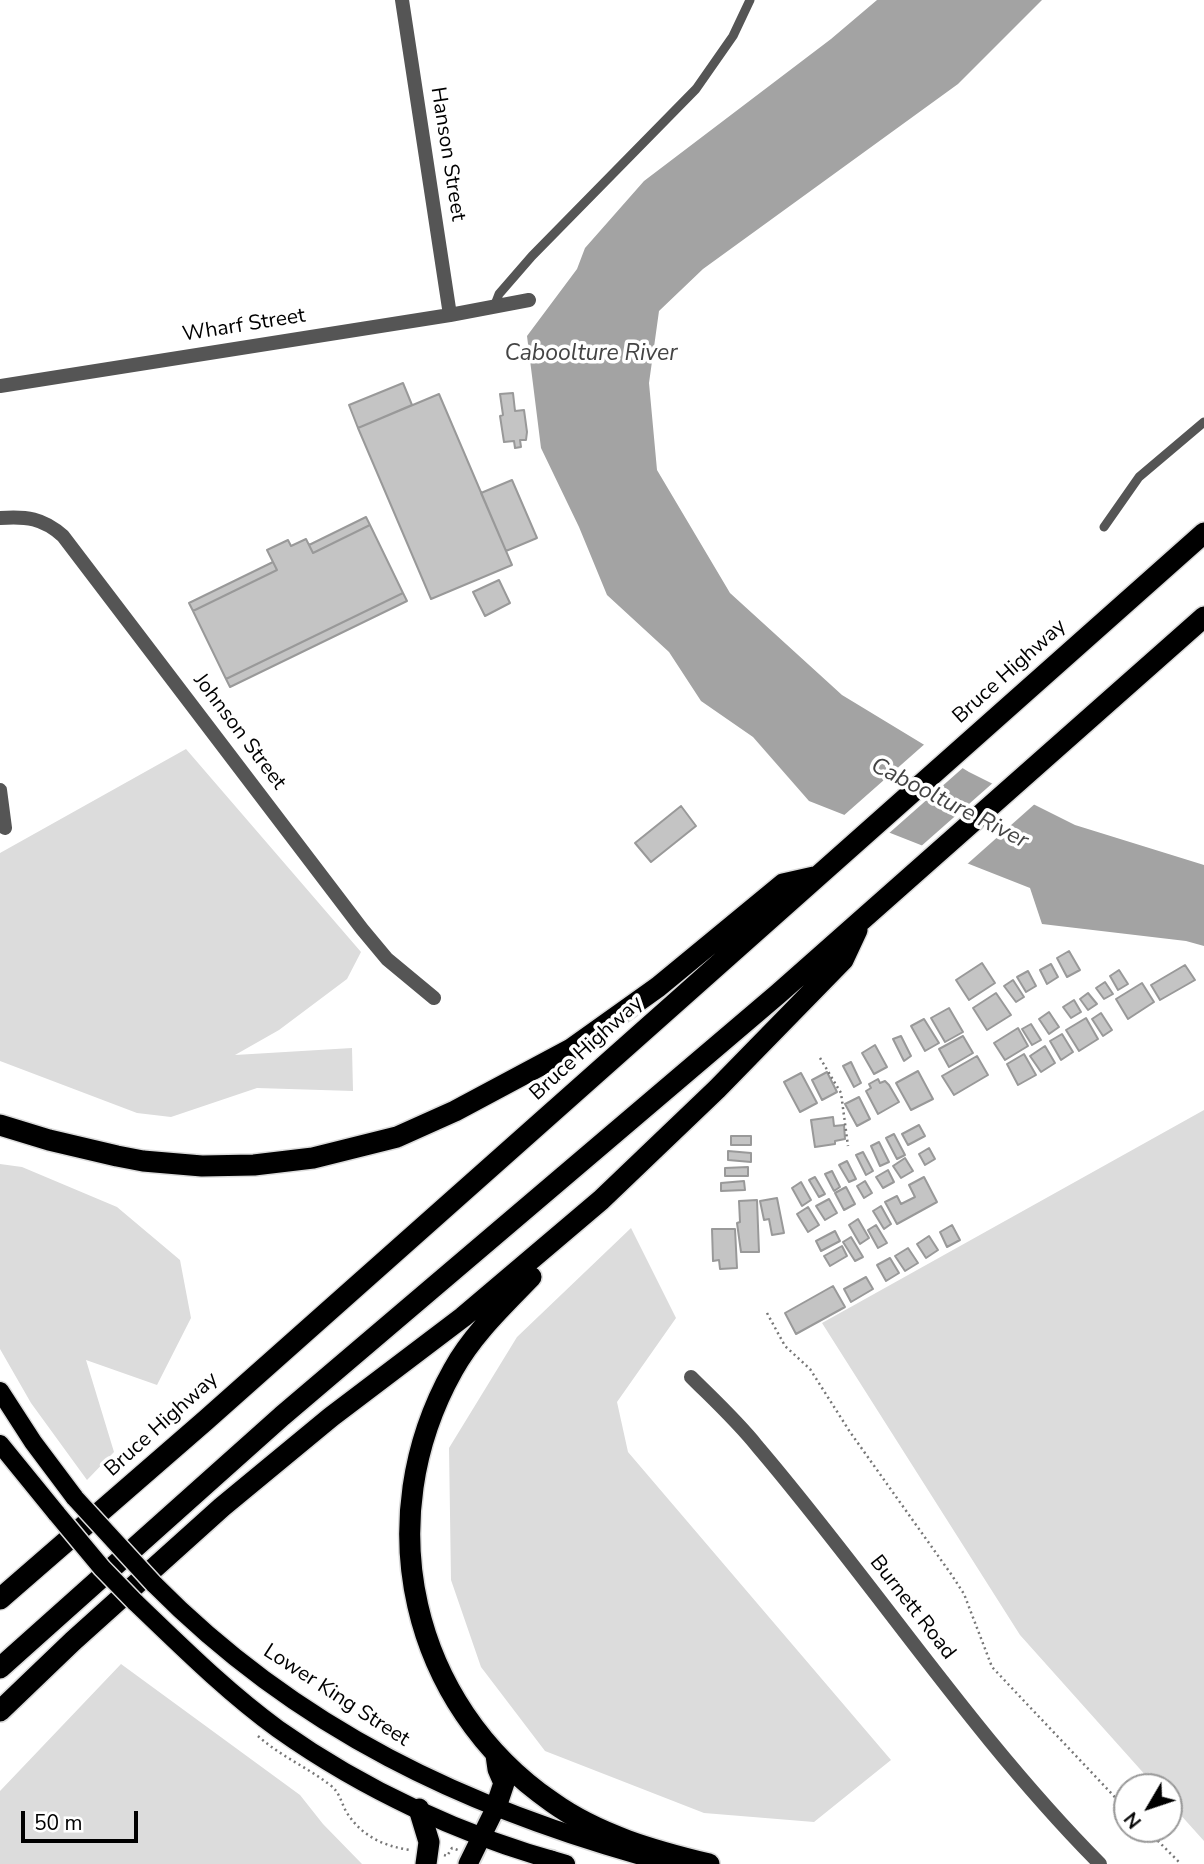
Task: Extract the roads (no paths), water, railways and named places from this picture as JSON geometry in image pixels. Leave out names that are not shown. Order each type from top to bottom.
[{"type":"highway","name":"Bruce Highway","points":[[0,1599],[1204,533]]},
{"type":"highway","points":[[0,1668],[282,1416],[861,922],[1202,619]]},
{"type":"highway","points":[[0,1125],[106,1154],[143,1161],[202,1166],[254,1165],[313,1158],[397,1137],[455,1111],[571,1049],[658,988],[783,884],[817,876]]},
{"type":"highway","points":[[0,1711],[64,1649],[222,1507],[331,1417],[463,1317],[553,1243],[678,1128],[844,960],[861,922]]},
{"type":"highway","points":[[553,1243],[539,1269],[492,1317],[466,1349],[430,1416],[412,1484],[410,1507],[409,1556],[421,1623],[451,1692],[465,1714],[496,1753],[535,1790],[579,1819],[647,1847],[709,1864]]},
{"type":"highway","points":[[470,1860],[496,1807],[504,1783],[498,1769],[496,1753]]},
{"type":"highway","points":[[419,1809],[428,1835],[427,1859]]},
{"type":"main road","name":"Lower King Street","points":[[0,1391],[33,1442],[75,1498],[153,1584],[217,1643],[296,1703],[379,1754],[453,1791],[592,1842],[670,1864]]},
{"type":"main road","points":[[0,1444],[57,1514],[135,1602],[202,1665],[278,1728],[360,1779],[419,1809],[553,1863]]},
{"type":"street","name":"Hanson Street","points":[[402,0],[450,315]]},
{"type":"street","name":"Wharf Street","points":[[0,386],[450,315],[529,300]]},
{"type":"street","name":"Johnson Street","points":[[0,518],[33,517],[44,521],[63,537],[362,929],[387,958],[434,998]]},
{"type":"street","points":[[0,795],[5,828]]},
{"type":"street","name":"Burnett Road","points":[[691,1377],[757,1445],[988,1738],[1071,1835],[1100,1864]]},
{"type":"lane","points":[[494,307],[499,294],[532,256],[696,89],[733,36],[750,0]]},
{"type":"lane","points":[[1104,527],[1139,477],[1204,422]]},
{"type":"water","name":"Caboolture River","points":[[877,0],[1042,0],[958,84],[703,269],[659,311],[649,383],[657,470],[730,593],[842,695],[969,772],[1075,825],[1204,865],[1204,946],[1186,941],[1042,924],[1030,888],[809,801],[753,737],[701,701],[669,652],[607,595],[579,527],[541,448],[527,336],[577,269],[585,248],[644,181],[831,39]]}]
